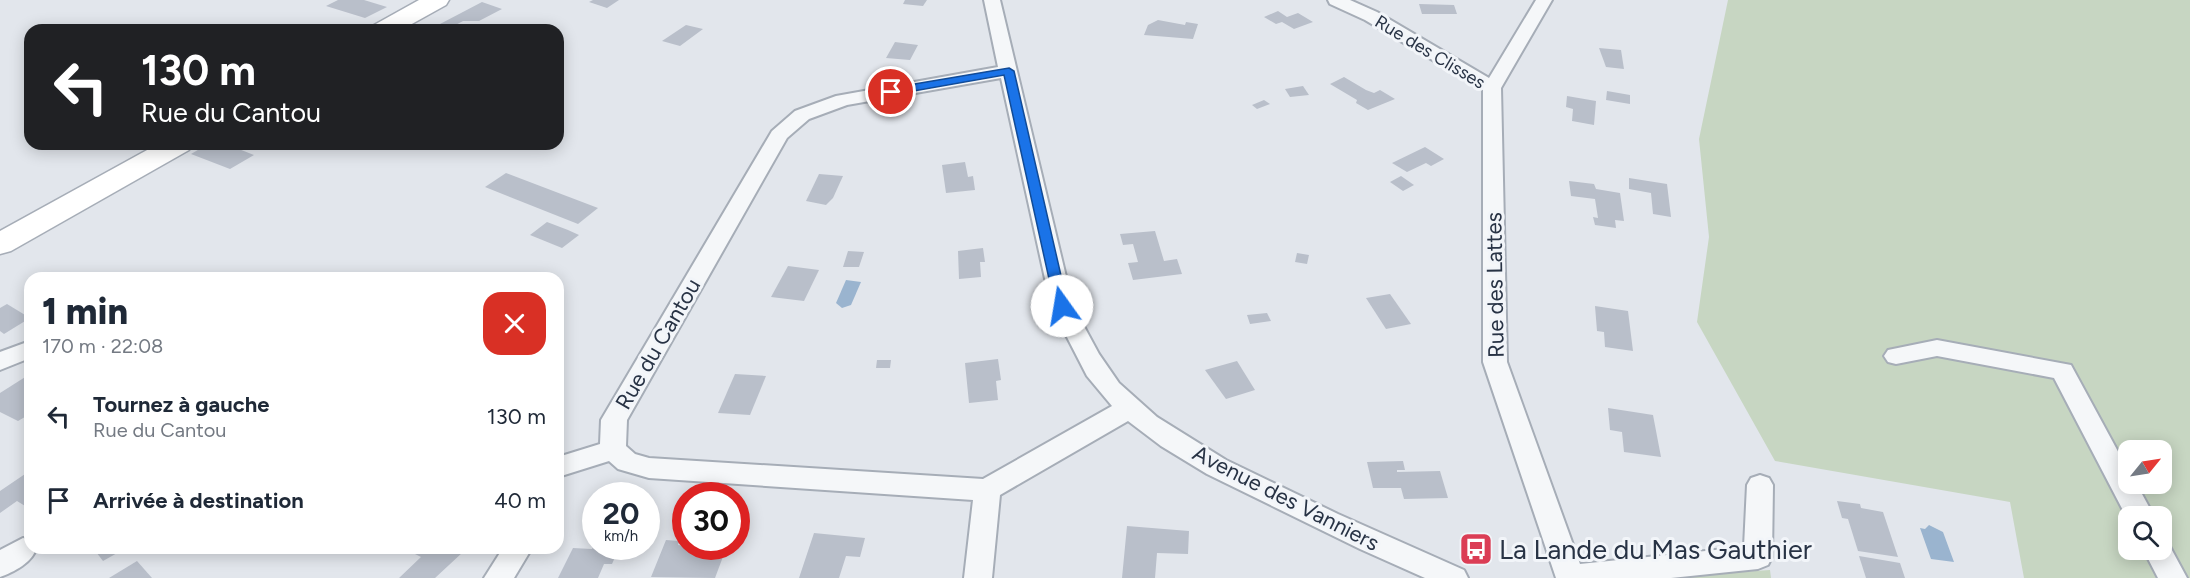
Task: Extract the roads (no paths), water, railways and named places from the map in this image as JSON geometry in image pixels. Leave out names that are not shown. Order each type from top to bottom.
[{"type":"main road","points":[[394,24],[437,0]]},
{"type":"main road","points":[[0,244],[168,150]]},
{"type":"street","name":"Avenue des Vanniers","points":[[992,0],[1062,306],[1083,349],[1110,389],[1158,431],[1223,472],[1454,578]]},
{"type":"street","name":"Rue des Clisses","points":[[1336,0],[1371,16],[1492,88]]},
{"type":"street","points":[[1492,88],[1544,0]]},
{"type":"street","name":"Rue du Cantou","points":[[613,450],[614,420],[779,135],[802,115],[843,100],[1009,71]]},
{"type":"street","name":"Rue des Lattes","points":[[1492,88],[1495,362],[1570,577]]},
{"type":"street","points":[[1896,356],[1937,348],[2062,371],[2135,506]]},
{"type":"street","points":[[0,361],[24,351]]},
{"type":"street","points":[[564,471],[613,450],[627,462],[649,468],[987,490],[1131,407]]},
{"type":"street","points":[[1570,577],[1758,568],[1760,485]]},
{"type":"street","points":[[978,578],[987,490]]},
{"type":"street","points":[[0,566],[22,549]]},
{"type":"street","points":[[498,578],[514,554]]},
{"type":"street","points":[[2163,560],[2173,578]]},
{"type":"water","points":[[846,280],[861,282],[851,305],[842,308],[836,303]]},
{"type":"water","points":[[1929,525],[1943,532],[1954,562],[1931,559],[1920,528],[1925,529]]},
{"type":"place","name":"La Lande du Mas Gauthier","points":[[1476,549]]}]
